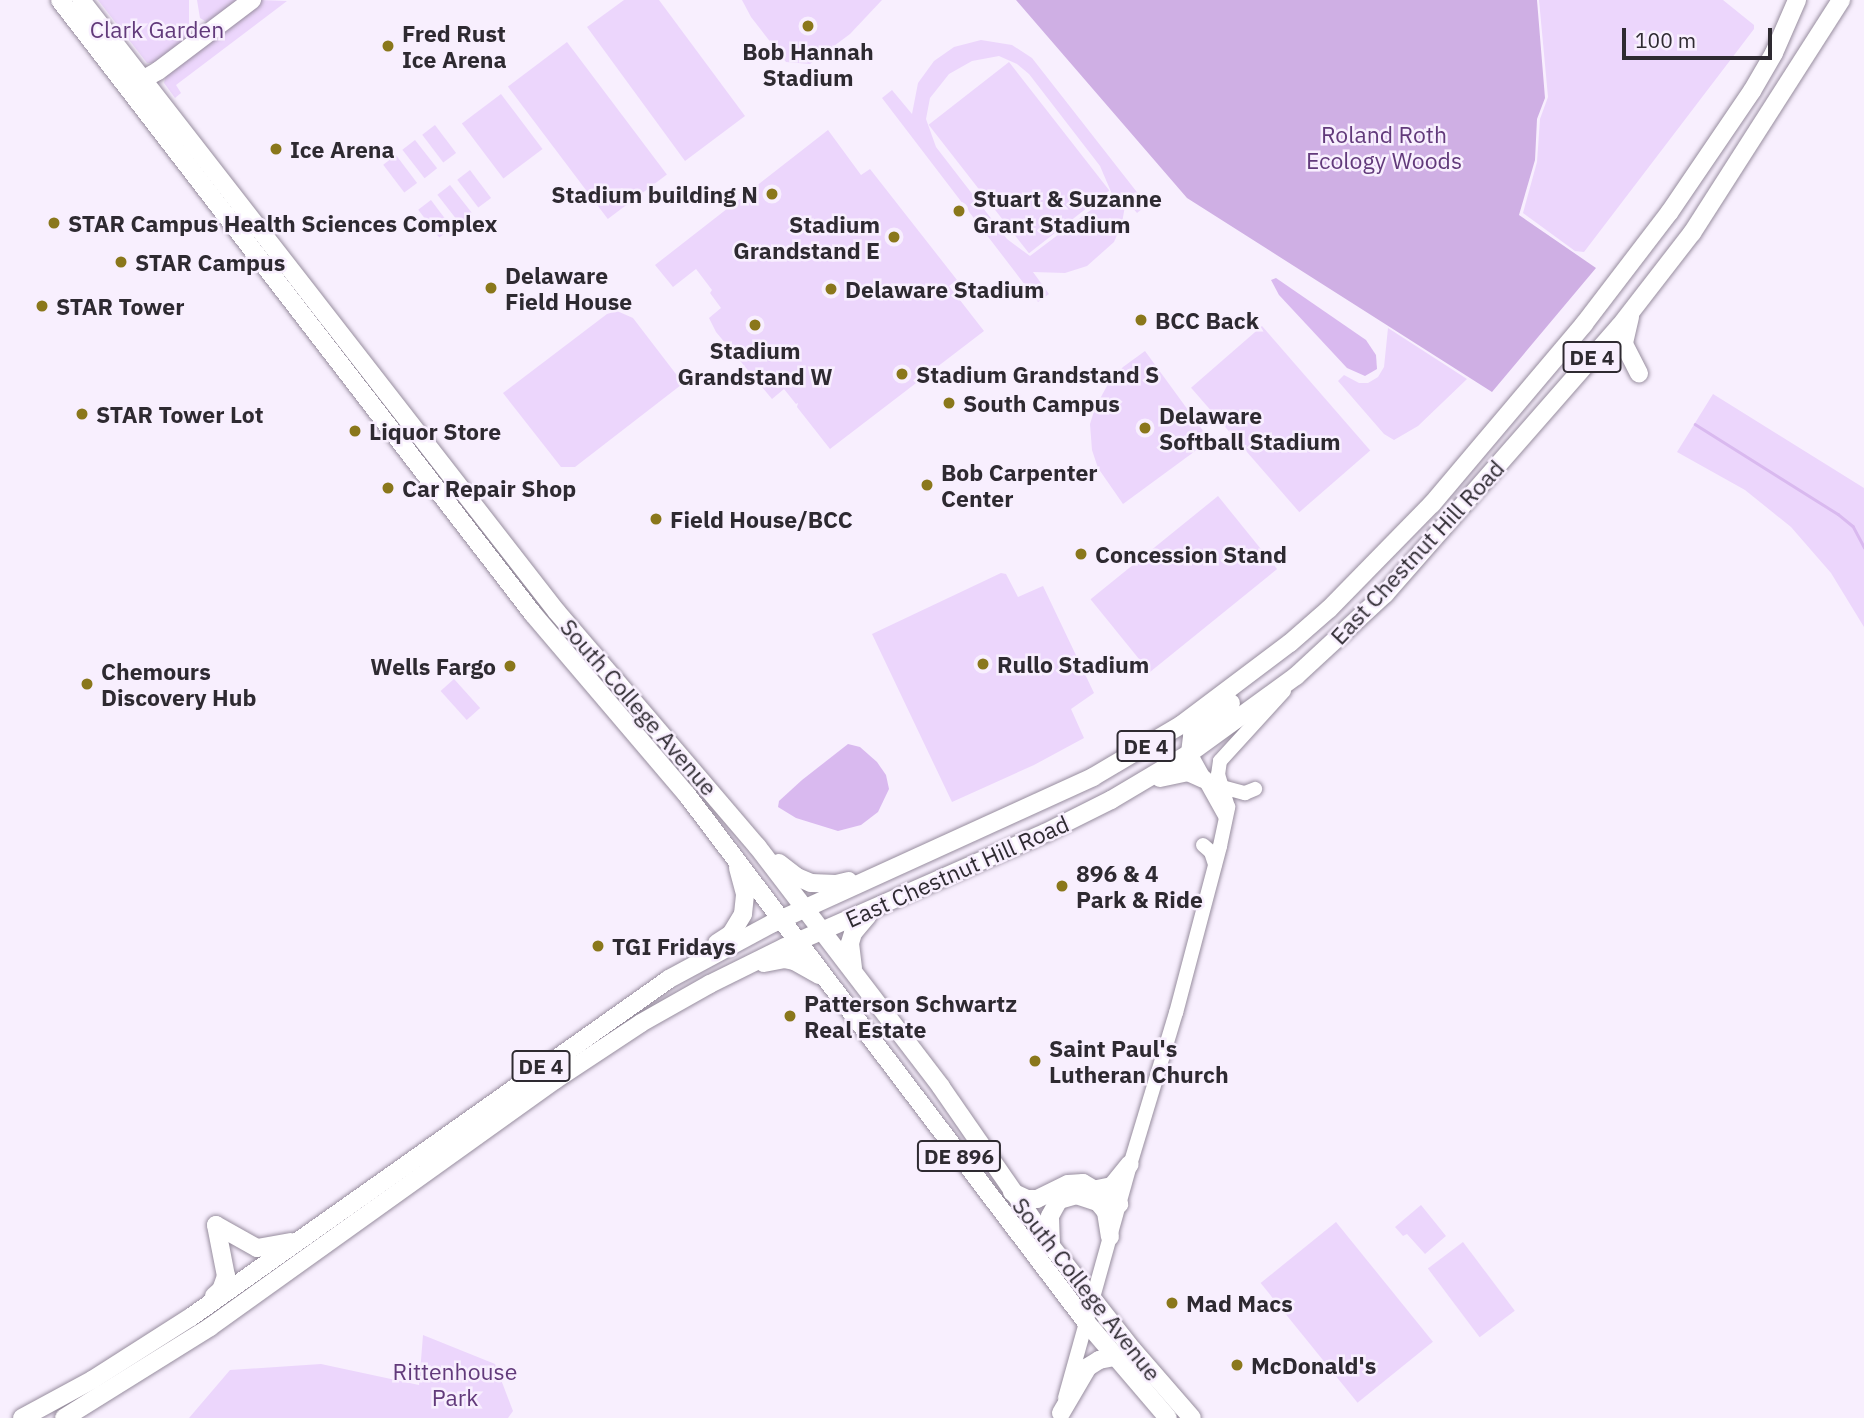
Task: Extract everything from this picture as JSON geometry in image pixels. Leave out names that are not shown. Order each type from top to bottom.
[{"type":"main road","name":"South College Avenue","points":[[60,0],[533,614],[640,737],[735,858],[1086,1322],[1168,1418]]},
{"type":"main road","name":"South College Avenue","points":[[81,0],[557,612],[757,846],[940,1087],[1051,1246],[1132,1349],[1192,1418]]},
{"type":"main road","points":[[120,78],[144,79],[252,0]]},
{"type":"main road","name":"East Chestnut Hill Road","points":[[805,909],[1062,792],[1147,746],[1236,686],[1329,609],[1432,504],[1583,326],[1669,213],[1752,92],[1774,53],[1797,0]]},
{"type":"main road","name":"East Chestnut Hill Road","points":[[798,941],[1045,833],[1143,782],[1190,753],[1296,676],[1385,594],[1631,312],[1721,190],[1841,0]]},
{"type":"main road","points":[[1631,312],[1625,344],[1627,354],[1639,373]]},
{"type":"main road","points":[[1190,753],[1190,740],[1196,731],[1263,677],[1329,609]]},
{"type":"main road","points":[[1143,782],[1188,772],[1204,779]]},
{"type":"main road","points":[[757,846],[797,877],[810,883],[836,884],[886,872]]},
{"type":"main road","points":[[669,979],[731,934],[738,924],[745,894],[735,858]]},
{"type":"main road","name":"DE 4","points":[[22,1418],[92,1380],[191,1317],[480,1110],[669,979],[805,909]]},
{"type":"main road","points":[[853,971],[850,953],[853,933],[874,909]]},
{"type":"main road","name":"DE 4","points":[[64,1418],[210,1327],[599,1050],[679,1001],[798,941]]},
{"type":"main road","name":"DE 896","points":[[742,968],[784,959],[794,961],[806,965],[835,989]]},
{"type":"main road","points":[[1097,1189],[1112,1186],[1130,1164]]},
{"type":"main road","points":[[1010,1190],[1027,1199],[1037,1199],[1068,1184],[1083,1183],[1097,1189],[1119,1205]]},
{"type":"main road","points":[[1051,1246],[1050,1216],[1059,1200],[1076,1195],[1098,1202],[1106,1212],[1110,1237]]},
{"type":"main road","points":[[191,1317],[220,1290],[226,1276],[216,1225],[257,1248],[286,1244],[313,1232]]},
{"type":"main road","points":[[1061,1416],[1088,1367],[1099,1360],[1115,1357]]},
{"type":"street","points":[[1061,1416],[1130,1164],[1176,1013],[1215,864],[1228,807],[1218,775],[1223,756],[1296,676]]},
{"type":"street","points":[[1190,753],[1225,816]]},
{"type":"street","points":[[1222,787],[1237,793],[1255,789]]},
{"type":"street","points":[[1203,845],[1211,852],[1215,864]]},
{"type":"green space","name":"Clark Garden","points":[[98,0],[189,0],[189,41],[153,63],[147,63]]},
{"type":"green space","points":[[197,0],[245,0],[210,24],[200,18]]},
{"type":"green space","points":[[259,0],[287,1],[176,85],[181,93],[175,98],[164,83],[166,75]]},
{"type":"green space","points":[[624,0],[659,0],[745,116],[685,161],[587,27]]},
{"type":"green space","name":"Bob Hannah Stadium","points":[[742,0],[882,0],[850,34],[810,64],[786,62],[751,17]]},
{"type":"green space","name":"Roland Roth Ecology Woods","points":[[1016,0],[1537,0],[1545,98],[1537,119],[1535,160],[1519,215],[1596,268],[1492,392],[1187,198]]},
{"type":"green space","points":[[1539,0],[1723,0],[1754,25],[1754,29],[1584,252],[1575,251],[1523,213],[1537,162],[1540,119],[1548,97]]},
{"type":"green space","points":[[981,40],[1012,45],[1032,58],[1147,205],[1137,213],[1126,200],[1122,223],[1114,242],[1087,266],[1065,273],[1033,272],[1049,294],[1038,302],[882,98],[892,90],[912,114],[918,83],[934,61],[954,47]],"holes":[[[999,56],[1017,64],[1029,74],[1100,166],[1112,194],[1030,256],[1007,239],[936,147],[926,119],[930,98],[949,74],[972,61]]]},
{"type":"green space","points":[[567,42],[667,175],[608,219],[508,87]]},
{"type":"green space","points":[[1009,62],[1109,190],[1029,253],[929,125]]},
{"type":"green space","points":[[501,94],[543,149],[503,179],[462,123]]},
{"type":"green space","points":[[435,125],[456,153],[443,163],[422,135]]},
{"type":"green space","name":"Delaware Stadium","points":[[828,130],[861,175],[870,169],[957,280],[949,286],[984,331],[830,449],[797,407],[798,403],[796,404],[784,389],[772,399],[716,332],[709,318],[721,308],[710,293],[712,290],[696,269],[673,287],[655,265]]},
{"type":"green space","points":[[415,140],[437,168],[425,178],[402,150]]},
{"type":"green space","points":[[396,155],[417,183],[404,193],[383,165]]},
{"type":"green space","points":[[470,170],[491,198],[478,208],[457,180]]},
{"type":"green space","points":[[450,185],[472,213],[460,223],[437,195]]},
{"type":"green space","points":[[431,200],[452,228],[439,238],[418,210]]},
{"type":"green space","points":[[617,311],[633,318],[679,378],[681,385],[575,467],[561,467],[503,393],[607,314]]},
{"type":"green space","points":[[1262,326],[1370,451],[1299,512],[1191,388]]},
{"type":"green space","points":[[1388,328],[1467,379],[1418,426],[1394,440],[1384,434],[1338,381],[1344,375],[1359,383],[1368,383],[1378,377],[1384,367]]},
{"type":"green space","name":"Delaware Softball Stadium","points":[[1145,351],[1204,432],[1202,446],[1123,504],[1098,468],[1092,450],[1090,424],[1108,384],[1123,367]]},
{"type":"green space","points":[[1713,394],[1864,488],[1864,627],[1831,573],[1791,527],[1745,490],[1677,452]]},
{"type":"green space","points":[[1218,496],[1277,569],[1150,672],[1091,599]]},
{"type":"green space","name":"Rullo Stadium","points":[[1001,573],[1006,574],[1018,597],[1043,586],[1094,693],[1071,709],[1084,738],[1034,765],[952,802],[872,634]]},
{"type":"green space","points":[[454,679],[480,708],[467,720],[441,691]]},
{"type":"green space","points":[[1421,1205],[1446,1236],[1425,1254],[1407,1234],[1403,1236],[1395,1227]]},
{"type":"green space","points":[[1336,1222],[1433,1342],[1358,1403],[1261,1283]]},
{"type":"green space","points":[[1463,1242],[1515,1311],[1480,1337],[1428,1268]]},
{"type":"green space","name":"Rittenhouse Park","points":[[423,1335],[495,1364],[513,1411],[508,1418],[189,1418],[230,1370],[321,1364],[419,1385]]},
{"type":"shaded area","points":[[1276,278],[1366,340],[1376,355],[1377,369],[1365,376],[1347,368],[1279,295],[1271,280]]},
{"type":"shaded area","points":[[848,744],[860,747],[877,762],[886,775],[889,789],[878,812],[861,825],[838,831],[796,818],[778,807],[779,801],[802,780]]},
{"type":"waterway","points":[[1695,424],[1838,514],[1853,526],[1864,547]]},
{"type":"place","name":"Bob Hannah Stadium","points":[[808,26]]},
{"type":"place","name":"Fred Rust Ice Arena","points":[[388,46]]},
{"type":"place","name":"Ice Arena","points":[[276,149]]},
{"type":"place","name":"Stadium building N","points":[[772,194]]},
{"type":"place","name":"Stuart & Suzanne Grant Stadium","points":[[959,211]]},
{"type":"place","name":"STAR Campus Health Sciences Complex","points":[[54,223]]},
{"type":"place","name":"Stadium Grandstand E","points":[[894,237]]},
{"type":"place","name":"STAR Campus","points":[[121,262]]},
{"type":"place","name":"Delaware Field House","points":[[491,288]]},
{"type":"place","name":"Delaware Stadium","points":[[831,289]]},
{"type":"place","name":"STAR Tower","points":[[42,306]]},
{"type":"place","name":"BCC Back","points":[[1141,320]]},
{"type":"place","name":"Stadium Grandstand W","points":[[755,325]]},
{"type":"place","name":"Stadium Grandstand S","points":[[902,374]]},
{"type":"place","name":"South Campus","points":[[949,403]]},
{"type":"place","name":"STAR Tower Lot","points":[[82,414]]},
{"type":"place","name":"Delaware Softball Stadium","points":[[1145,428]]},
{"type":"place","name":"Liquor Store","points":[[355,431]]},
{"type":"place","name":"Bob Carpenter Center","points":[[927,485]]},
{"type":"place","name":"Car Repair Shop","points":[[388,488]]},
{"type":"place","name":"Field House/BCC","points":[[656,519]]},
{"type":"place","name":"Concession Stand","points":[[1081,554]]},
{"type":"place","name":"Rullo Stadium","points":[[983,664]]},
{"type":"place","name":"Wells Fargo","points":[[510,666]]},
{"type":"place","name":"Chemours Discovery Hub","points":[[87,684]]},
{"type":"place","name":"896 & 4 Park & Ride","points":[[1062,886]]},
{"type":"place","name":"TGI Fridays","points":[[598,946]]},
{"type":"place","name":"Patterson Schwartz Real Estate","points":[[790,1016]]},
{"type":"place","name":"Saint Paul's Lutheran Church","points":[[1035,1061]]},
{"type":"place","name":"Mad Macs","points":[[1172,1303]]},
{"type":"place","name":"McDonald's","points":[[1237,1365]]}]
